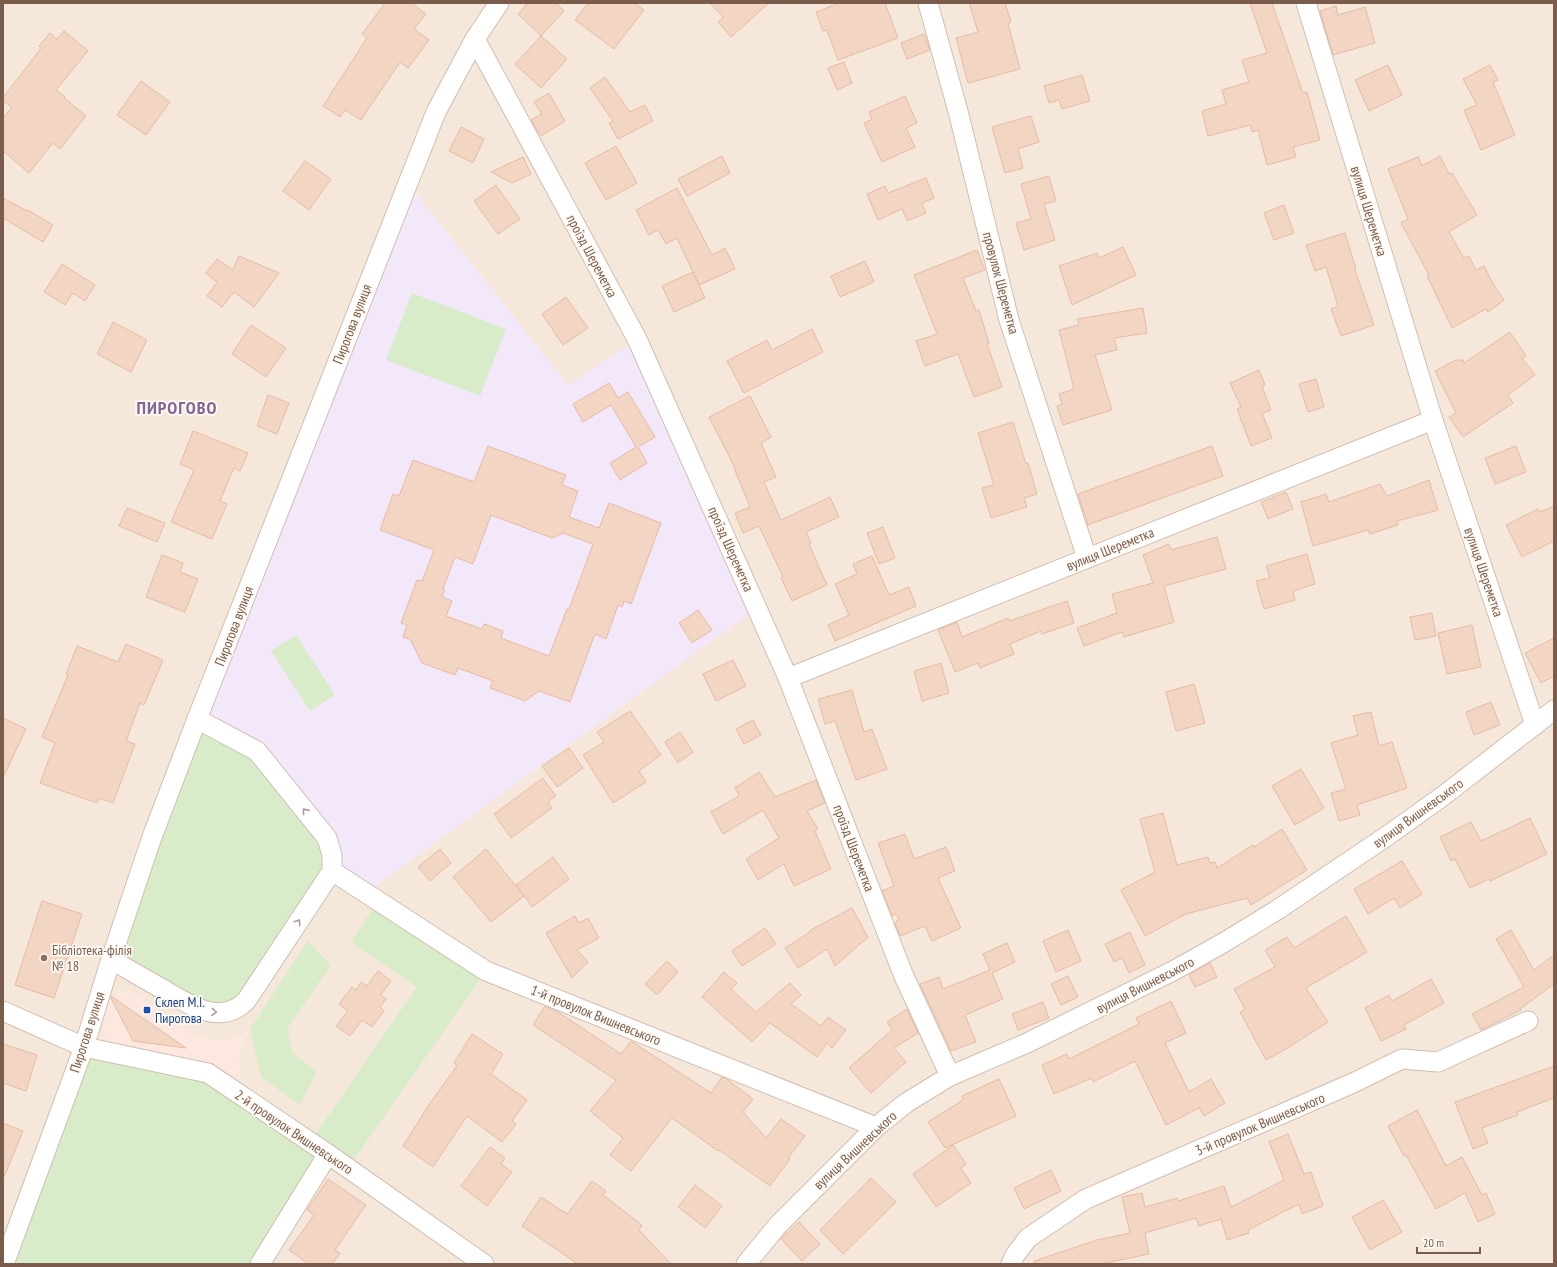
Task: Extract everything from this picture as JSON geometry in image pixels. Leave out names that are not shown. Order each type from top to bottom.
[{"type":"street","name":"Пирогова вулиця","points":[[9,1262],[84,1047],[111,959],[152,837],[197,718],[442,99],[475,39],[499,3]]},
{"type":"street","name":"провулок Шереметка","points":[[928,3],[959,115],[1010,320],[1087,558]]},
{"type":"street","name":"вулиця Шереметка","points":[[1306,3],[1433,420],[1535,725]]},
{"type":"street","name":"проїзд Шереметка","points":[[475,39],[637,339],[788,678],[903,974],[950,1076]]},
{"type":"street","name":"вулиця Шереметка","points":[[788,678],[1433,420]]},
{"type":"street","name":"вулиця Вишневського","points":[[746,1264],[778,1225],[876,1126],[911,1100],[950,1076],[1027,1044],[1166,975],[1223,943],[1277,910],[1387,836],[1443,796],[1554,710]]},
{"type":"street","points":[[111,959],[196,1008],[215,1012],[235,1009],[246,1000],[332,871],[332,855],[327,838],[257,751],[197,718]]},
{"type":"street","name":"1-й провулок Вишневського","points":[[332,871],[486,971],[876,1126]]},
{"type":"street","name":"2-й провулок Вишневського","points":[[3,1011],[84,1047],[208,1074],[328,1154],[484,1264]]},
{"type":"street","name":"3-й провулок Вишневського","points":[[1011,1264],[1028,1238],[1086,1199],[1353,1083],[1402,1059],[1438,1062],[1528,1021]]},
{"type":"street","points":[[260,1264],[328,1154]]},
{"type":"shaded area","points":[[3,3],[1554,3],[1554,1264],[3,1264]]},
{"type":"shaded area","points":[[408,183],[568,385],[637,339],[757,608],[366,893],[197,719]]},
{"type":"shaded area","points":[[128,989],[195,1036],[214,1040],[233,1039],[250,1029],[241,1045],[239,1060],[241,1081],[227,1071],[210,1063],[188,1058],[116,1048],[104,1036],[99,1021],[109,998]]},
{"type":"green space","points":[[412,293],[506,329],[480,396],[386,360]]},
{"type":"green space","points":[[296,635],[335,695],[310,711],[271,651]]},
{"type":"green space","points":[[197,719],[257,751],[332,855],[246,1000],[223,1012],[111,959]]},
{"type":"green space","points":[[378,901],[486,971],[348,1168],[328,1154],[260,1264],[15,1264],[7,1258],[84,1047],[208,1073],[310,1142],[417,987],[351,942]]},
{"type":"green space","points":[[308,941],[331,965],[287,1029],[293,1053],[316,1072],[300,1105],[261,1077],[250,1029]]},
{"type":"building","points":[[385,3],[411,3],[426,14],[414,29],[429,40],[408,68],[400,62],[361,120],[345,110],[340,117],[323,106],[367,38],[362,34]]},
{"type":"building","points":[[528,3],[556,3],[564,11],[541,36],[518,14]]},
{"type":"building","points":[[588,3],[634,3],[644,10],[614,49],[575,20]]},
{"type":"building","points":[[710,3],[769,3],[731,37],[718,22],[723,17]]},
{"type":"building","points":[[839,3],[885,3],[898,38],[838,60],[827,30],[823,31],[816,12]]},
{"type":"building","points":[[969,3],[1005,3],[1011,22],[1008,23],[1020,69],[968,83],[956,38],[978,32]]},
{"type":"building","points":[[1250,3],[1272,3],[1303,93],[1307,92],[1320,140],[1293,147],[1296,157],[1267,165],[1258,130],[1252,132],[1250,125],[1208,136],[1202,111],[1226,104],[1222,90],[1249,82],[1242,60],[1267,53]]},
{"type":"building","points":[[1336,6],[1338,15],[1365,7],[1375,43],[1333,55],[1320,11]]},
{"type":"building","points":[[64,31],[88,51],[56,90],[86,116],[60,149],[53,143],[29,173],[3,151],[3,118],[12,107],[3,101],[3,98],[41,48],[39,46],[50,33],[57,39]]},
{"type":"building","points":[[924,34],[930,50],[907,59],[901,43]]},
{"type":"building","points":[[541,36],[567,59],[541,88],[515,64]]},
{"type":"building","points":[[844,62],[852,83],[837,90],[828,68]]},
{"type":"building","points":[[1388,65],[1402,95],[1369,111],[1355,80]]},
{"type":"building","points":[[1490,65],[1498,80],[1493,82],[1515,135],[1481,150],[1464,110],[1477,105],[1463,79]]},
{"type":"building","points":[[1082,75],[1090,101],[1062,109],[1059,100],[1049,103],[1044,86]]},
{"type":"building","points":[[605,77],[630,112],[645,105],[653,121],[618,139],[609,123],[613,121],[590,88]]},
{"type":"building","points":[[141,81],[170,102],[146,135],[117,115]]},
{"type":"building","points":[[549,93],[565,121],[541,136],[531,120],[542,114],[534,102]]},
{"type":"building","points":[[905,96],[917,123],[906,128],[915,147],[882,162],[864,123],[872,119],[869,112]]},
{"type":"building","points":[[1031,116],[1039,142],[1018,149],[1023,168],[1005,173],[992,127]]},
{"type":"building","points":[[461,127],[484,139],[473,163],[449,151]]},
{"type":"building","points":[[616,146],[637,183],[606,200],[585,163]]},
{"type":"building","points":[[722,156],[730,173],[687,196],[678,179]]},
{"type":"building","points":[[1440,156],[1449,174],[1452,173],[1477,215],[1449,232],[1464,258],[1469,256],[1476,270],[1484,266],[1504,300],[1488,312],[1486,309],[1452,328],[1427,276],[1429,275],[1401,223],[1408,219],[1388,169],[1418,157],[1422,166]]},
{"type":"building","points":[[523,157],[531,174],[512,183],[491,172]]},
{"type":"building","points":[[305,161],[331,179],[309,210],[283,191]]},
{"type":"building","points":[[1049,176],[1056,201],[1044,204],[1055,240],[1024,250],[1016,223],[1031,219],[1021,184]]},
{"type":"building","points":[[926,178],[934,198],[922,203],[926,213],[907,221],[902,209],[878,220],[867,194],[885,186],[888,193]]},
{"type":"building","points":[[496,185],[520,219],[498,234],[474,201]]},
{"type":"building","points":[[677,188],[712,255],[725,248],[735,269],[699,285],[677,238],[666,244],[658,230],[649,235],[636,210]]},
{"type":"building","points":[[3,198],[27,211],[28,210],[53,225],[43,242],[3,218]]},
{"type":"building","points":[[1284,205],[1294,233],[1274,240],[1264,213]]},
{"type":"building","points":[[1345,233],[1356,269],[1355,270],[1374,325],[1341,336],[1331,309],[1338,306],[1326,267],[1315,271],[1306,245]]},
{"type":"building","points":[[1123,247],[1136,275],[1072,305],[1059,266],[1097,253],[1099,258]]},
{"type":"building","points":[[977,250],[985,270],[963,278],[976,311],[979,310],[989,343],[987,344],[1002,387],[974,397],[958,354],[925,366],[916,341],[937,334],[914,275]]},
{"type":"building","points":[[239,256],[279,273],[254,307],[234,292],[222,307],[207,296],[217,282],[206,273],[217,259],[233,270]]},
{"type":"building","points":[[865,261],[874,282],[840,297],[831,276]]},
{"type":"building","points":[[62,264],[95,285],[85,301],[73,293],[65,305],[44,292]]},
{"type":"building","points":[[693,272],[705,298],[674,312],[662,286]]},
{"type":"building","points":[[566,297],[588,328],[563,345],[542,314]]},
{"type":"building","points":[[1143,308],[1147,333],[1114,338],[1117,350],[1095,355],[1112,410],[1063,425],[1057,406],[1062,404],[1059,394],[1074,389],[1059,330],[1079,325],[1077,319]]},
{"type":"building","points":[[113,322],[147,340],[131,372],[97,354]]},
{"type":"building","points":[[251,325],[286,348],[266,377],[232,354]]},
{"type":"building","points":[[812,329],[823,352],[744,393],[727,361],[767,340],[772,350]]},
{"type":"building","points":[[1510,332],[1526,356],[1522,358],[1535,375],[1508,395],[1513,403],[1463,437],[1449,417],[1456,413],[1435,371],[1456,360],[1463,360],[1464,363]]},
{"type":"building","points":[[1259,370],[1265,385],[1262,386],[1271,410],[1262,413],[1272,438],[1251,446],[1237,409],[1241,407],[1230,383]]},
{"type":"building","points":[[1316,379],[1324,407],[1308,412],[1299,384]]},
{"type":"building","points":[[609,383],[618,398],[628,392],[655,437],[638,447],[647,463],[620,480],[610,463],[636,447],[611,405],[583,422],[573,404]]},
{"type":"building","points":[[268,395],[289,403],[277,434],[257,426]]},
{"type":"building","points":[[750,396],[771,437],[761,443],[776,477],[764,482],[781,520],[830,497],[839,517],[806,532],[811,543],[809,544],[827,585],[792,601],[781,578],[783,577],[759,526],[743,533],[735,513],[750,507],[735,468],[709,417]]},
{"type":"building","points":[[1013,422],[1026,464],[1028,463],[1037,494],[1024,498],[1027,507],[991,518],[982,488],[994,485],[978,433]]},
{"type":"building","points":[[193,431],[248,453],[240,471],[234,468],[220,501],[227,504],[212,539],[171,522],[194,470],[180,464]]},
{"type":"building","points":[[488,446],[566,475],[562,485],[578,491],[569,517],[599,528],[609,503],[661,523],[631,604],[624,601],[622,607],[618,605],[606,639],[595,634],[570,702],[539,691],[525,701],[490,688],[493,681],[458,668],[455,675],[422,663],[410,639],[403,637],[407,625],[401,623],[417,580],[422,581],[434,550],[380,530],[393,494],[399,496],[413,460],[474,482]],"holes":[[[491,515],[552,538],[563,533],[593,544],[569,609],[567,609],[549,656],[501,638],[503,631],[484,624],[482,629],[446,616],[452,601],[442,597],[445,590],[443,589],[455,557],[473,564]]]},
{"type":"building","points":[[1212,446],[1223,476],[1088,525],[1078,494]]},
{"type":"building","points":[[1516,446],[1526,472],[1495,484],[1485,458]]},
{"type":"building","points":[[1429,480],[1438,510],[1397,521],[1398,525],[1370,534],[1368,530],[1313,546],[1301,502],[1326,494],[1329,502],[1380,484],[1387,496]]},
{"type":"building","points":[[1286,492],[1293,509],[1268,519],[1261,502]]},
{"type":"building","points":[[1554,506],[1554,541],[1522,557],[1506,525],[1538,509],[1540,512]]},
{"type":"building","points":[[127,508],[165,523],[157,542],[119,526]]},
{"type":"building","points":[[883,527],[895,558],[879,564],[867,533]]},
{"type":"building","points":[[1217,537],[1226,569],[1164,586],[1174,622],[1124,637],[1122,632],[1084,646],[1077,628],[1117,613],[1112,594],[1153,583],[1143,555],[1169,544],[1171,550]]},
{"type":"building","points":[[1307,554],[1315,584],[1293,591],[1295,600],[1264,609],[1256,581],[1270,578],[1266,566]]},
{"type":"building","points":[[162,555],[183,563],[180,572],[198,579],[185,612],[146,597]]},
{"type":"building","points":[[872,556],[889,595],[909,587],[916,606],[835,641],[828,625],[849,615],[835,584],[857,574],[853,564]]},
{"type":"building","points":[[1067,601],[1074,623],[1042,634],[1041,631],[1010,644],[1014,654],[980,668],[978,663],[955,672],[938,630],[957,622],[962,637],[1008,618],[1009,621]]},
{"type":"building","points":[[698,610],[712,630],[692,643],[679,623]]},
{"type":"building","points":[[1432,613],[1436,636],[1415,640],[1410,617]]},
{"type":"building","points":[[1472,625],[1481,667],[1447,674],[1438,633]]},
{"type":"building","points":[[1554,638],[1554,676],[1541,683],[1525,653]]},
{"type":"building","points":[[126,644],[163,660],[144,705],[140,703],[126,741],[135,744],[113,803],[99,798],[97,803],[40,783],[55,743],[42,737],[68,675],[66,674],[77,646],[118,662]]},
{"type":"building","points":[[733,660],[746,686],[716,701],[703,674]]},
{"type":"building","points":[[941,663],[949,693],[922,701],[914,671]]},
{"type":"building","points":[[1194,684],[1205,723],[1176,731],[1166,692]]},
{"type":"building","points":[[852,690],[864,732],[872,729],[887,769],[856,780],[835,721],[825,724],[818,699]]},
{"type":"building","points":[[1491,702],[1500,725],[1474,735],[1466,712]]},
{"type":"building","points":[[630,711],[661,755],[639,771],[646,782],[613,803],[583,755],[604,742],[597,732]]},
{"type":"building","points":[[1371,712],[1379,746],[1392,742],[1407,788],[1357,805],[1360,815],[1339,821],[1331,793],[1346,789],[1331,743],[1358,735],[1353,716]]},
{"type":"building","points":[[3,718],[26,729],[3,778]]},
{"type":"building","points":[[753,720],[761,735],[744,744],[736,729]]},
{"type":"building","points":[[680,732],[693,752],[678,763],[665,742]]},
{"type":"building","points":[[569,748],[583,768],[557,787],[542,766]]},
{"type":"building","points":[[1301,769],[1324,808],[1295,825],[1272,786]]},
{"type":"building","points":[[759,772],[775,797],[816,780],[825,803],[807,811],[818,829],[815,831],[831,869],[794,886],[784,864],[758,880],[746,859],[779,838],[763,810],[723,834],[711,812],[739,796],[735,788]]},
{"type":"building","points":[[543,778],[556,796],[548,802],[552,808],[511,838],[494,814]]},
{"type":"building","points":[[1163,813],[1177,865],[1208,857],[1210,863],[1215,862],[1217,868],[1253,845],[1254,847],[1282,829],[1307,870],[1251,905],[1247,898],[1186,914],[1145,936],[1121,890],[1155,872],[1140,819]]},
{"type":"building","points":[[1530,818],[1547,854],[1490,881],[1489,879],[1470,888],[1455,859],[1451,861],[1440,837],[1471,822],[1481,841]]},
{"type":"building","points":[[905,834],[914,859],[946,847],[955,871],[938,878],[961,928],[932,941],[925,926],[900,936],[895,924],[899,918],[895,914],[892,916],[882,891],[894,886],[878,843]]},
{"type":"building","points":[[440,849],[451,863],[430,881],[418,867]]},
{"type":"building","points":[[486,849],[524,896],[491,922],[453,877]]},
{"type":"building","points":[[553,857],[569,879],[532,907],[516,885]]},
{"type":"building","points":[[1402,861],[1422,894],[1400,908],[1394,898],[1368,914],[1354,889]]},
{"type":"building","points":[[42,901],[82,914],[54,998],[15,985]]},
{"type":"building","points":[[852,908],[868,937],[835,966],[827,949],[798,968],[785,948],[810,932],[809,931]]},
{"type":"building","points":[[575,916],[579,923],[588,918],[599,938],[577,950],[588,962],[572,978],[546,933]]},
{"type":"building","points":[[1346,916],[1367,952],[1306,988],[1328,1022],[1266,1060],[1240,1012],[1245,1009],[1234,989],[1275,967],[1265,950],[1287,937],[1294,948]]},
{"type":"building","points":[[765,928],[776,944],[742,966],[732,951]]},
{"type":"building","points":[[1068,930],[1081,961],[1056,972],[1043,941]]},
{"type":"building","points":[[1511,930],[1534,970],[1554,955],[1554,984],[1520,1009],[1521,1010],[1481,1030],[1472,1014],[1524,987],[1496,939]]},
{"type":"building","points":[[1130,932],[1145,965],[1129,973],[1122,958],[1114,962],[1105,944]]},
{"type":"building","points":[[1007,943],[1015,962],[992,973],[1003,999],[965,1015],[976,1042],[951,1051],[920,984],[939,977],[943,989],[990,970],[983,954]]},
{"type":"building","points":[[667,961],[678,972],[657,995],[645,984]]},
{"type":"building","points":[[1210,963],[1217,977],[1195,987],[1189,975]]},
{"type":"building","points":[[378,971],[391,981],[381,995],[386,999],[380,1007],[384,1011],[372,1027],[362,1020],[350,1036],[336,1026],[348,1011],[339,1004],[352,987],[356,990],[361,982],[367,986]]},
{"type":"building","points":[[724,972],[737,983],[731,989],[756,1012],[790,983],[801,995],[791,1004],[821,1026],[828,1017],[846,1030],[832,1048],[827,1043],[817,1057],[770,1023],[752,1042],[702,997]]},
{"type":"building","points":[[1068,976],[1078,997],[1061,1005],[1051,984]]},
{"type":"building","points":[[1431,979],[1444,1003],[1404,1025],[1406,1029],[1381,1041],[1365,1008],[1389,995],[1392,1001]]},
{"type":"building","points":[[111,996],[186,1048],[133,1041]]},
{"type":"building","points":[[1171,1001],[1186,1033],[1165,1043],[1189,1092],[1211,1079],[1225,1103],[1204,1116],[1199,1108],[1166,1125],[1135,1061],[1093,1082],[1092,1078],[1054,1094],[1042,1065],[1067,1054],[1069,1059],[1139,1024],[1136,1018]]},
{"type":"building","points":[[1043,1002],[1049,1018],[1018,1030],[1012,1014]]},
{"type":"building","points":[[545,1006],[555,1010],[621,1054],[631,1041],[711,1093],[722,1077],[725,1078],[753,1099],[743,1112],[766,1138],[781,1119],[805,1136],[788,1158],[790,1159],[770,1186],[672,1118],[631,1171],[610,1155],[623,1138],[590,1111],[616,1080],[533,1025]]},
{"type":"building","points":[[907,1009],[918,1033],[894,1048],[906,1062],[871,1093],[849,1068],[892,1030],[887,1022]]},
{"type":"building","points":[[472,1034],[503,1054],[491,1074],[527,1100],[512,1121],[516,1124],[502,1142],[467,1116],[433,1167],[403,1146],[430,1103],[457,1066],[454,1063]]},
{"type":"building","points":[[3,1044],[37,1055],[26,1091],[3,1083]]},
{"type":"building","points":[[1554,1066],[1554,1098],[1517,1112],[1518,1115],[1482,1128],[1488,1143],[1473,1149],[1455,1102]]},
{"type":"building","points":[[999,1079],[1016,1116],[945,1148],[928,1122],[963,1100],[962,1096]]},
{"type":"building","points":[[1417,1110],[1446,1166],[1462,1157],[1482,1195],[1486,1193],[1495,1214],[1478,1222],[1465,1193],[1436,1209],[1388,1126]]},
{"type":"building","points":[[3,1123],[23,1131],[4,1177],[3,1177]]},
{"type":"building","points":[[1288,1134],[1304,1174],[1311,1172],[1323,1206],[1302,1214],[1299,1204],[1248,1230],[1249,1233],[1227,1240],[1221,1219],[1199,1226],[1196,1218],[1145,1233],[1149,1254],[1101,1264],[1034,1264],[1034,1261],[1097,1240],[1130,1233],[1122,1197],[1142,1193],[1145,1207],[1177,1198],[1178,1201],[1224,1186],[1231,1207],[1284,1180],[1269,1142]]},
{"type":"building","points":[[953,1145],[966,1164],[961,1168],[971,1183],[936,1207],[913,1174]]},
{"type":"building","points":[[490,1147],[505,1158],[501,1164],[512,1172],[487,1206],[461,1186]]},
{"type":"building","points":[[1051,1170],[1061,1191],[1024,1209],[1014,1188]]},
{"type":"building","points":[[871,1178],[896,1202],[843,1254],[820,1230]]},
{"type":"building","points":[[328,1179],[366,1205],[335,1250],[340,1253],[332,1264],[309,1264],[289,1250],[314,1215],[307,1210]]},
{"type":"building","points":[[592,1181],[606,1191],[603,1195],[642,1225],[639,1230],[671,1264],[578,1264],[522,1226],[541,1197],[567,1214]]},
{"type":"building","points":[[695,1185],[722,1206],[705,1228],[678,1207]]},
{"type":"building","points":[[1383,1200],[1402,1232],[1370,1250],[1352,1217]]},
{"type":"building","points":[[799,1222],[820,1244],[802,1261],[781,1239]]},
{"type":"place","name":"Бібліотека-філія № 18","points":[[44,958]]},
{"type":"place","name":"Склеп М.І. Пирогова","points":[[147,1010]]},
{"type":"district","name":"ПИРОГОВО","points":[[177,408]]}]
